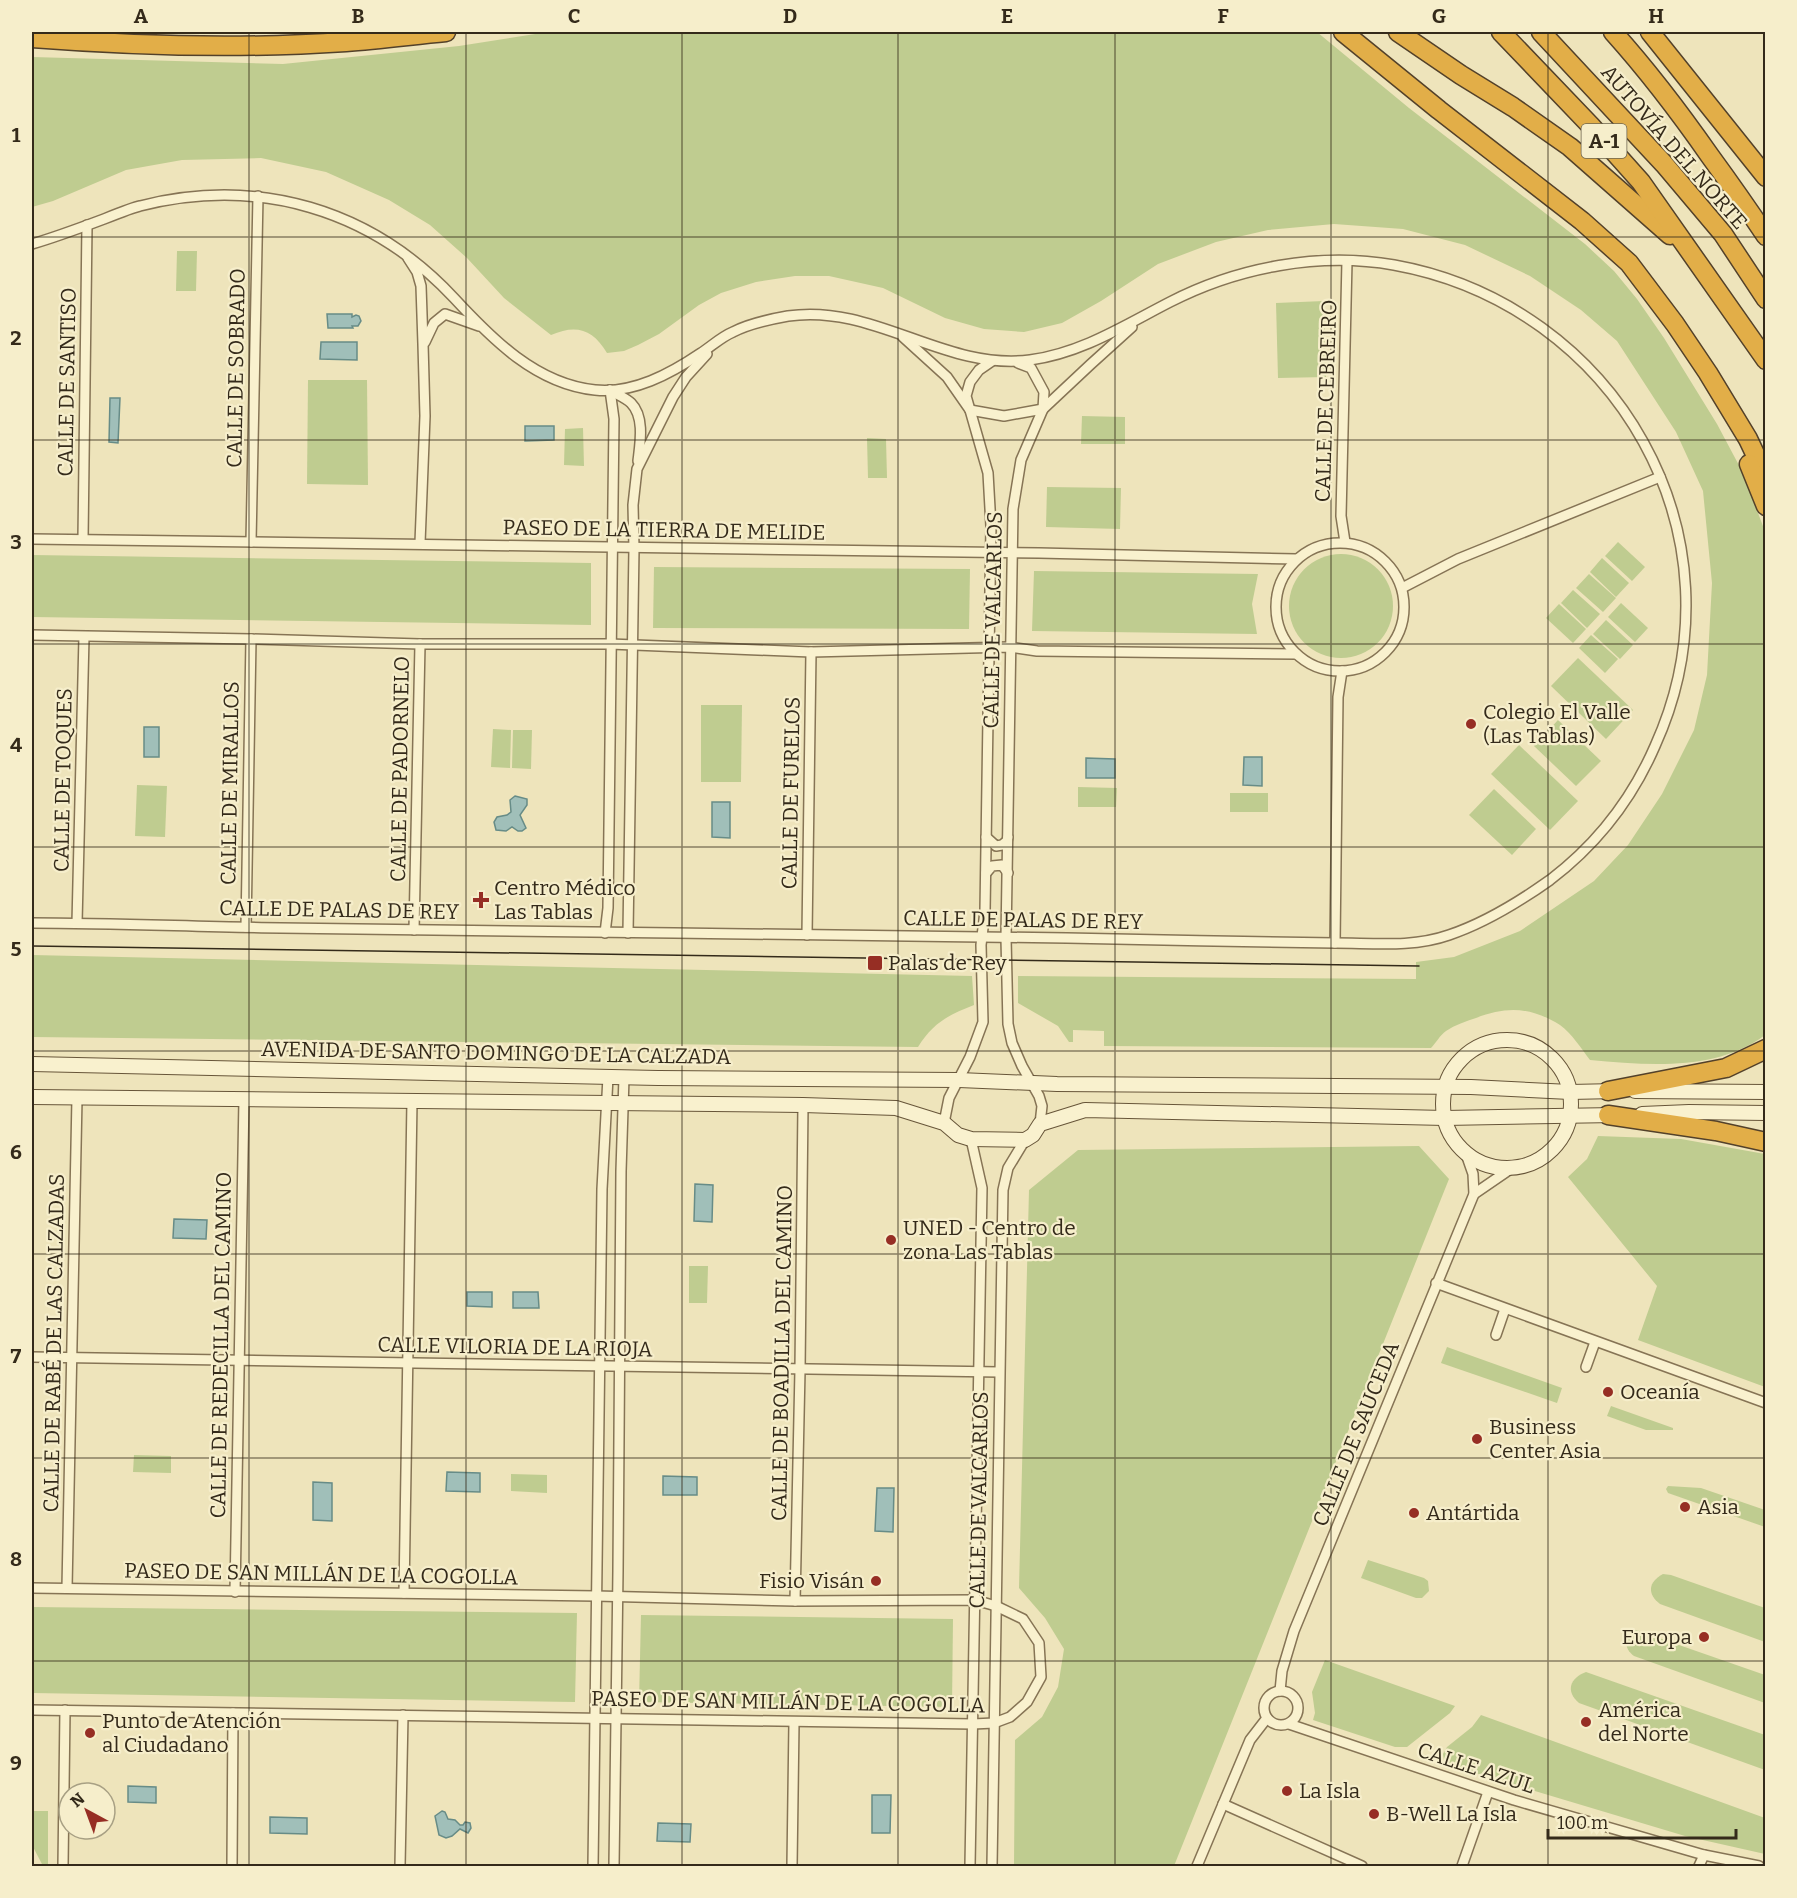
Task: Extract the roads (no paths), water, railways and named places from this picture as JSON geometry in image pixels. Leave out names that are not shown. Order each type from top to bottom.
[{"type":"highway","points":[[32,38],[117,45],[199,47],[347,42],[446,32]]},
{"type":"highway","points":[[1343,32],[1581,221],[1629,263],[1675,324],[1748,439],[1766,477]]},
{"type":"highway","points":[[1398,32],[1570,147],[1696,260]]},
{"type":"highway","name":"A-1","points":[[1501,32],[1641,182],[1766,360]]},
{"type":"highway","name":"AUTOVÍA DEL NORTE","points":[[1541,32],[1664,164],[1723,234],[1766,299]]},
{"type":"highway","points":[[1613,32],[1693,132],[1766,236]]},
{"type":"highway","points":[[1650,32],[1766,177]]},
{"type":"highway","points":[[1748,439],[1750,468],[1766,506]]},
{"type":"highway","points":[[1608,1091],[1726,1068],[1766,1049]]},
{"type":"highway","points":[[1608,1115],[1716,1131],[1766,1142]]},
{"type":"street","points":[[32,244],[138,206],[202,195],[258,196],[290,201],[353,222],[383,238],[435,278],[498,342],[542,375],[588,390],[610,390],[644,384],[684,365],[736,330],[794,315],[853,317],[965,357],[1015,362],[1063,353],[1099,340],[1143,318]]},
{"type":"street","name":"CALLE DE SOBRADO","points":[[251,542],[258,196]]},
{"type":"street","name":"CALLE DE SANTISO","points":[[83,539],[87,225]]},
{"type":"street","points":[[405,253],[417,272],[421,286],[425,416],[420,543]]},
{"type":"street","name":"CALLE DE PALAS DE REY","points":[[32,923],[1402,944],[1447,936],[1474,925],[1515,903],[1566,868],[1584,851],[1625,803],[1648,763],[1675,691],[1684,635],[1684,569],[1674,518],[1648,450],[1617,400],[1575,353],[1529,318],[1483,292],[1434,274],[1388,264],[1347,261],[1284,265],[1245,273],[1192,292],[1143,318]]},
{"type":"street","name":"CALLE DE CEBREIRO","points":[[1346,542],[1341,516],[1347,261]]},
{"type":"street","points":[[423,344],[434,323],[445,314],[480,326]]},
{"type":"street","points":[[900,334],[947,377],[970,410],[1004,416],[1043,409],[1143,318]]},
{"type":"street","points":[[637,469],[673,397],[686,377],[732,332]]},
{"type":"street","points":[[970,410],[966,396],[970,382],[979,370],[992,361]]},
{"type":"street","points":[[1015,362],[1031,368],[1039,380],[1044,392],[1043,409]]},
{"type":"street","points":[[610,390],[631,403],[639,418],[640,440],[633,505],[628,933]]},
{"type":"street","points":[[605,933],[608,909],[614,419],[610,390]]},
{"type":"street","name":"CALLE DE VALCARLOS","points":[[1040,1124],[1042,1106],[1039,1096],[1015,1050],[1008,1024],[1006,938],[1012,509],[1021,460],[1043,409]]},
{"type":"street","name":"CALLE DE VALCARLOS","points":[[959,1080],[983,1022],[982,938],[986,873],[991,552],[988,473],[970,410]]},
{"type":"street","points":[[1402,588],[1458,559],[1660,477]]},
{"type":"street","name":"PASEO DE LA TIERRA DE MELIDE","points":[[32,539],[1013,552],[1296,559]]},
{"type":"street","points":[[1346,542],[1364,546],[1381,556],[1394,570],[1402,588],[1405,607],[1402,627],[1392,644],[1379,658],[1361,668],[1342,671],[1325,670],[1309,664],[1296,654],[1282,638],[1276,617],[1276,596],[1283,576],[1296,559],[1319,546],[1346,542]]},
{"type":"street","points":[[32,635],[420,644],[610,644],[811,652],[1010,647],[1037,651],[1296,654]]},
{"type":"street","name":"CALLE DE TOQUES","points":[[77,923],[84,637]]},
{"type":"street","name":"CALLE DE MIRALLOS","points":[[246,927],[251,639]]},
{"type":"street","name":"CALLE DE PADORNELO","points":[[414,930],[420,644]]},
{"type":"street","name":"CALLE DE FURELOS","points":[[807,935],[811,652]]},
{"type":"street","points":[[1335,943],[1338,697],[1342,671]]},
{"type":"street","points":[[986,837],[996,846],[1002,845],[1008,837]]},
{"type":"street","points":[[986,873],[992,866],[1002,865],[1008,873]]},
{"type":"street","points":[[1474,1194],[1509,1170],[1540,1161],[1565,1136],[1569,1116],[1569,1092],[1556,1065],[1537,1045],[1507,1038],[1476,1046],[1457,1062],[1446,1087],[1445,1118],[1455,1145],[1466,1154],[1476,1162],[1509,1170]]},
{"type":"street","name":"AVENIDA DE SANTO DOMINGO DE LA CALZADA","points":[[32,1064],[608,1077],[1446,1087],[1569,1092],[1766,1092]]},
{"type":"street","points":[[593,1866],[602,1189],[608,1077]]},
{"type":"street","points":[[614,1866],[621,1171],[624,1077]]},
{"type":"street","points":[[944,1123],[949,1098],[959,1080]]},
{"type":"street","points":[[32,1097],[803,1105],[896,1108],[944,1123],[958,1135],[971,1139],[1025,1140],[1033,1135],[1040,1124],[1084,1110],[1445,1118],[1689,1112],[1766,1113]]},
{"type":"street","name":"CALLE DE RABÉ DE LAS CALZADAS","points":[[67,1588],[77,1098]]},
{"type":"street","name":"CALLE DE REDECILLA DEL CAMINO","points":[[236,1592],[244,1099]]},
{"type":"street","points":[[404,1593],[412,1101]]},
{"type":"street","name":"CALLE DE BOADILLA DEL CAMINO","points":[[795,1601],[803,1105]]},
{"type":"street","name":"CALLE DE VALCARLOS","points":[[970,1866],[982,1188],[971,1139]]},
{"type":"street","name":"CALLE DE VALCARLOS","points":[[992,1866],[1003,1190],[1008,1168],[1025,1140]]},
{"type":"street","points":[[1466,1154],[1473,1174],[1474,1194]]},
{"type":"street","name":"CALLE DE SAUCEDA","points":[[1280,1691],[1282,1671],[1294,1631],[1474,1194]]},
{"type":"street","points":[[1436,1283],[1766,1403]]},
{"type":"street","points":[[1496,1335],[1505,1309]]},
{"type":"street","points":[[1586,1367],[1595,1342]]},
{"type":"street","name":"CALLE VILORIA DE LA RIOJA","points":[[32,1358],[999,1372]]},
{"type":"street","name":"PASEO DE SAN MILLÁN DE LA COGOLLA","points":[[32,1588],[618,1596],[795,1601],[975,1600],[996,1606],[1023,1619],[1039,1643],[1041,1677],[1027,1702],[1010,1717],[994,1723],[973,1724],[32,1710]]},
{"type":"street","points":[[1280,1691],[1289,1692],[1298,1703],[1298,1713],[1293,1721],[1281,1726],[1273,1724],[1267,1718],[1263,1707],[1269,1696],[1280,1691]]},
{"type":"street","points":[[63,1866],[65,1710]]},
{"type":"street","points":[[232,1866],[233,1713]]},
{"type":"street","points":[[400,1866],[403,1715]]},
{"type":"street","points":[[1197,1866],[1250,1740],[1267,1718]]},
{"type":"street","points":[[792,1866],[794,1722]]},
{"type":"street","name":"CALLE AZUL","points":[[1289,1724],[1488,1792],[1704,1855],[1759,1866]]},
{"type":"street","points":[[1462,1866],[1488,1792]]},
{"type":"street","points":[[1222,1804],[1362,1866]]},
{"type":"street","points":[[1699,1866],[1704,1855]]},
{"type":"water","points":[[327,314],[352,314],[352,317],[359,316],[361,321],[358,326],[352,326],[353,328],[328,328]]},
{"type":"water","points":[[321,342],[357,342],[357,360],[320,359]]},
{"type":"water","points":[[110,398],[120,398],[118,443],[109,442]]},
{"type":"water","points":[[525,426],[554,426],[554,440],[525,441]]},
{"type":"water","points":[[144,727],[159,727],[159,757],[144,757]]},
{"type":"water","points":[[1244,757],[1262,757],[1262,786],[1243,785]]},
{"type":"water","points":[[1086,758],[1115,759],[1115,778],[1086,778]]},
{"type":"water","points":[[515,796],[527,799],[527,805],[520,815],[526,828],[522,831],[512,827],[506,831],[496,830],[494,822],[497,817],[511,812],[510,800]]},
{"type":"water","points":[[712,802],[730,802],[730,838],[712,837]]},
{"type":"water","points":[[695,1184],[713,1185],[712,1222],[694,1221]]},
{"type":"water","points":[[174,1219],[207,1220],[206,1239],[173,1238]]},
{"type":"water","points":[[467,1292],[492,1292],[492,1307],[467,1306]]},
{"type":"water","points":[[513,1292],[538,1292],[539,1308],[513,1308]]},
{"type":"water","points":[[447,1472],[480,1473],[480,1492],[446,1491]]},
{"type":"water","points":[[663,1476],[697,1477],[697,1495],[663,1495]]},
{"type":"water","points":[[313,1482],[332,1483],[332,1521],[313,1520]]},
{"type":"water","points":[[877,1488],[894,1488],[893,1532],[875,1531]]},
{"type":"water","points":[[128,1786],[156,1787],[156,1803],[128,1802]]},
{"type":"water","points":[[872,1795],[891,1795],[890,1833],[872,1833]]},
{"type":"water","points":[[442,1811],[448,1819],[455,1820],[460,1825],[465,1822],[470,1823],[471,1828],[468,1833],[460,1829],[446,1838],[439,1835],[435,1816]]},
{"type":"water","points":[[270,1817],[307,1818],[307,1834],[270,1833]]},
{"type":"water","points":[[658,1823],[691,1824],[690,1842],[657,1841]]},
{"type":"tram line","points":[[32,946],[1419,966]]},
{"type":"place","name":"Colegio El Valle (Las Tablas)","points":[[1471,724]]},
{"type":"place","name":"Centro Médico Las Tablas","points":[[481,900]]},
{"type":"place","name":"Palas de Rey","points":[[875,963]]},
{"type":"place","name":"UNED - Centro de zona Las Tablas","points":[[891,1240]]},
{"type":"place","name":"Oceanía","points":[[1608,1392]]},
{"type":"place","name":"Business Center Asia","points":[[1477,1439]]},
{"type":"place","name":"Asia","points":[[1685,1507]]},
{"type":"place","name":"Antártida","points":[[1414,1513]]},
{"type":"place","name":"Fisio Visán","points":[[876,1581]]},
{"type":"place","name":"Europa","points":[[1704,1637]]},
{"type":"place","name":"América del Norte","points":[[1586,1722]]},
{"type":"place","name":"Punto de Atención al Ciudadano","points":[[90,1733]]},
{"type":"place","name":"La Isla","points":[[1287,1791]]},
{"type":"place","name":"B-Well La Isla","points":[[1374,1814]]}]
